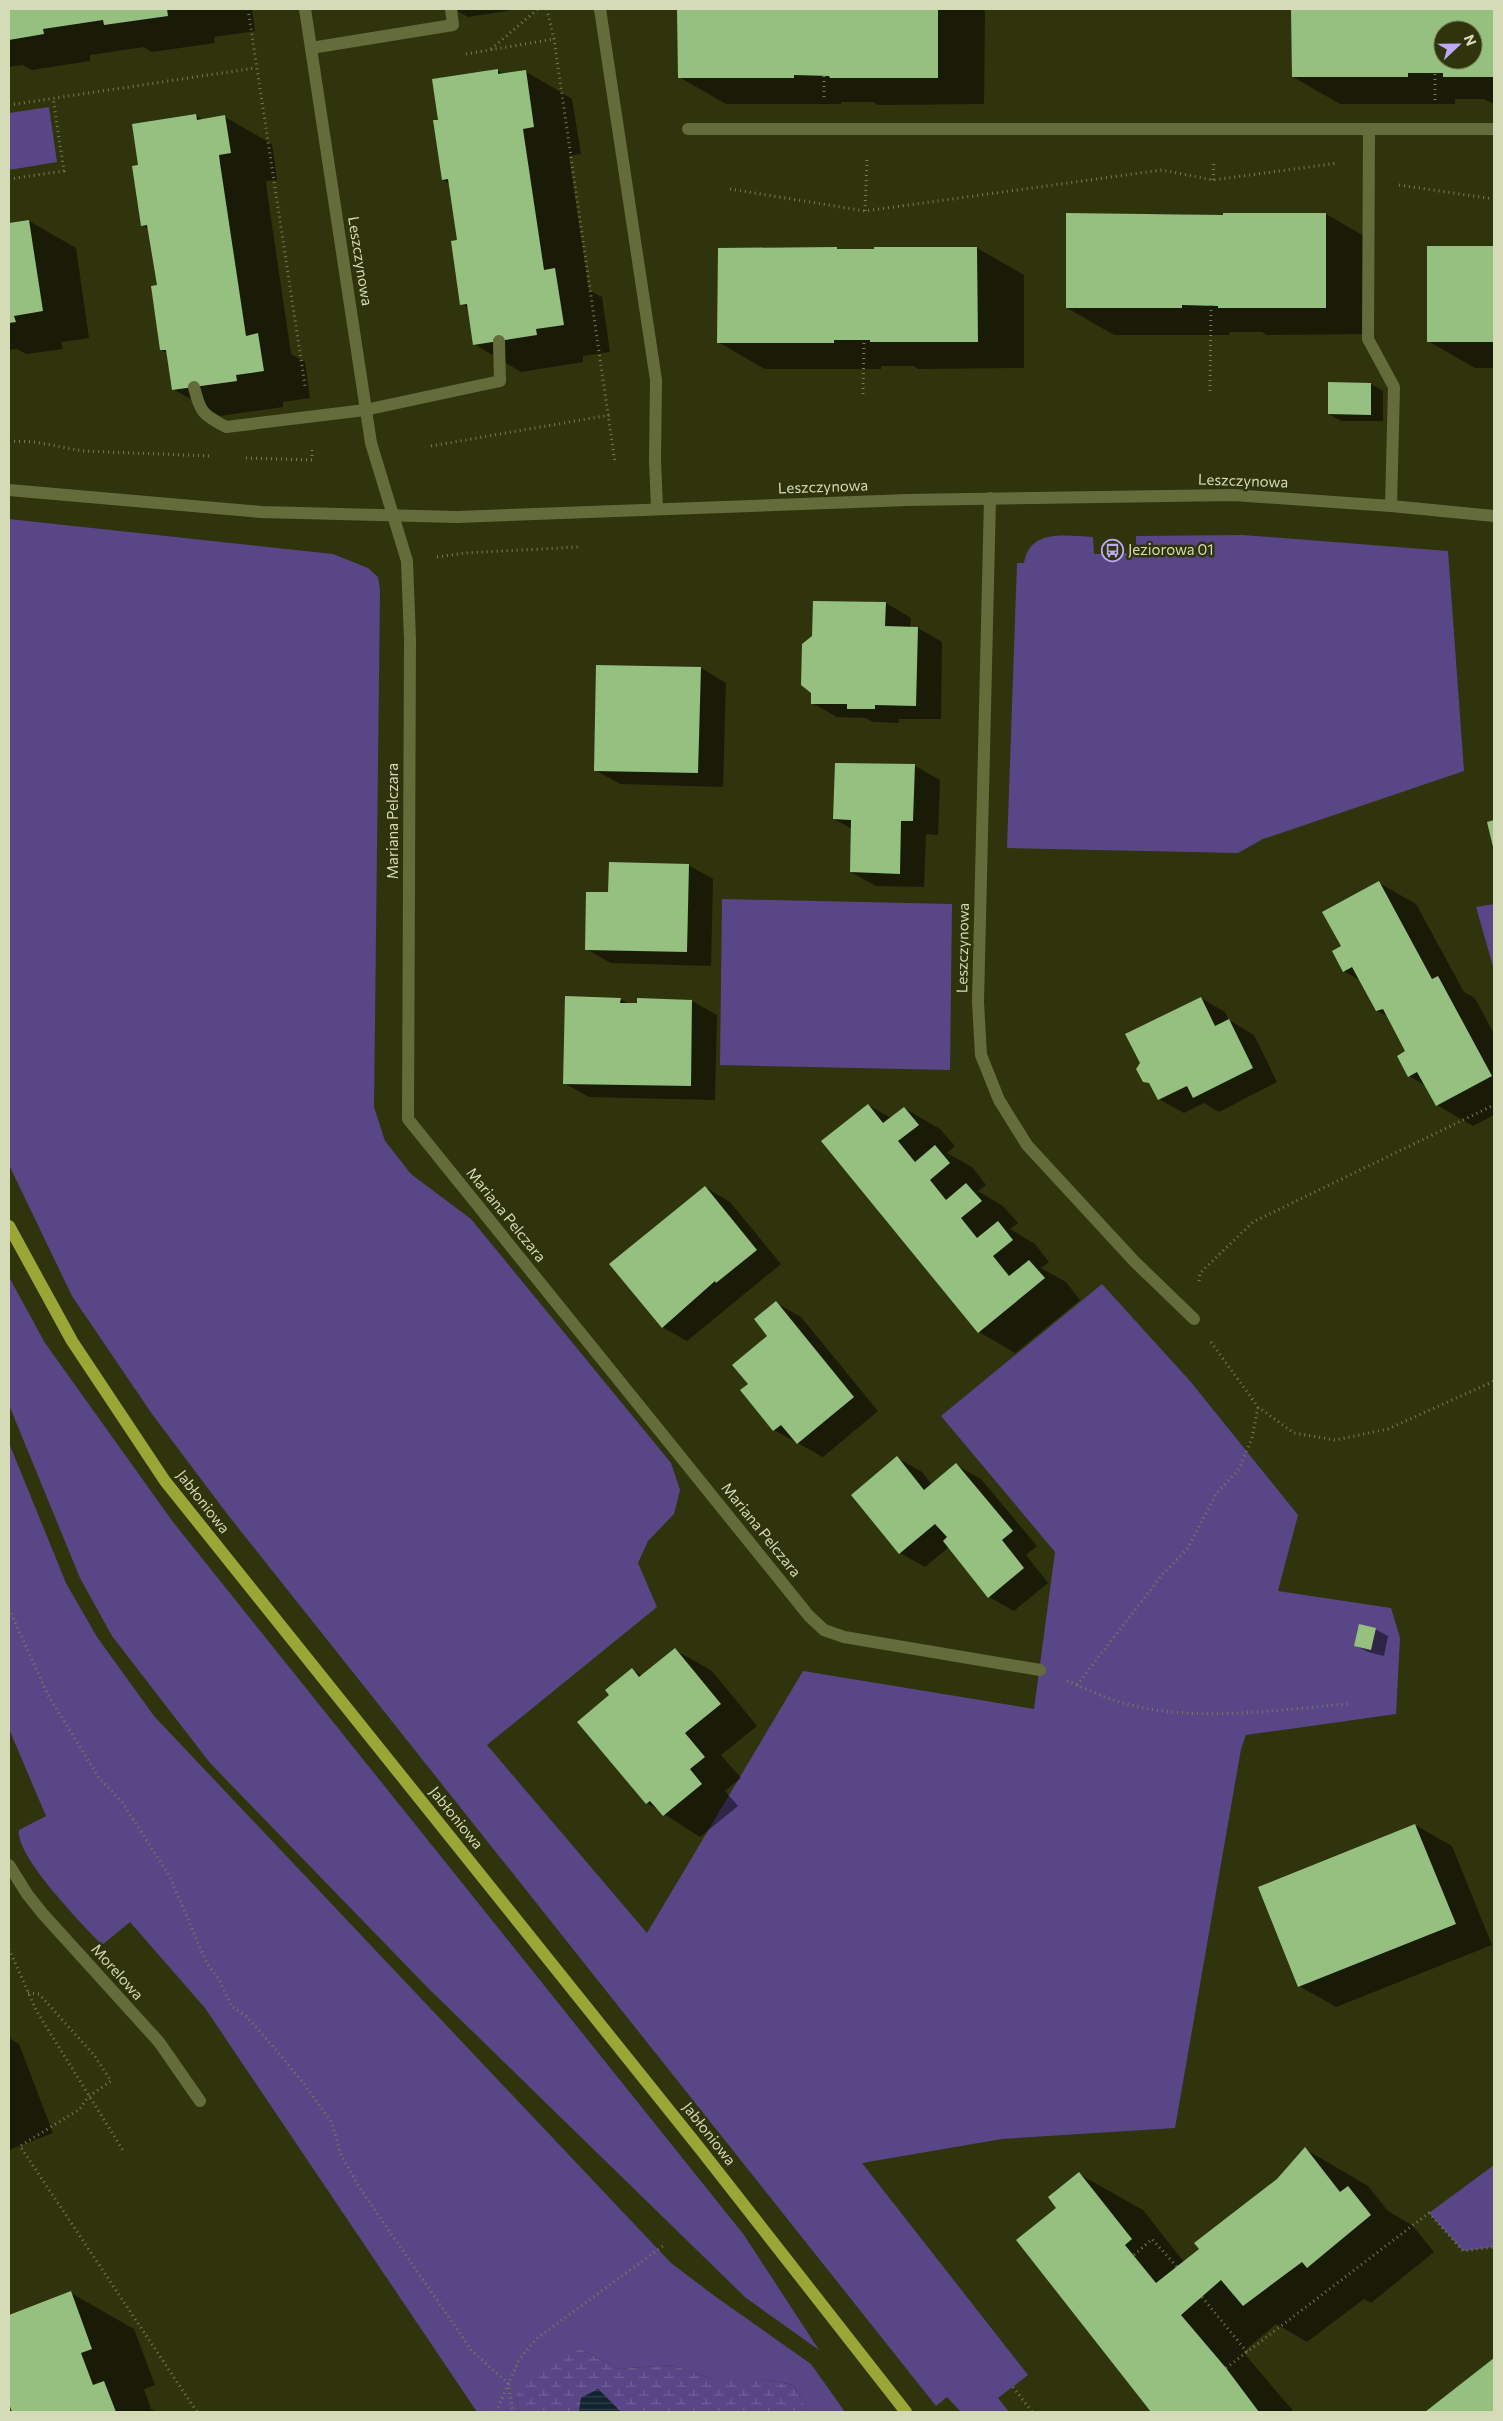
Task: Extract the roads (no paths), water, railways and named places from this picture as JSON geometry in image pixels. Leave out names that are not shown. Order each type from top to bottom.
[{"type":"main road","name":"Jabłoniowa","points":[[9,1226],[72,1341],[165,1480],[695,2142],[906,2412]]},
{"type":"street","name":"Leszczynowa","points":[[305,9],[365,410],[371,443],[393,516]]},
{"type":"street","points":[[311,48],[453,25],[452,9]]},
{"type":"street","points":[[600,9],[656,380],[654,460],[657,509]]},
{"type":"street","points":[[688,129],[1494,129]]},
{"type":"street","points":[[1369,129],[1368,339],[1394,388],[1391,506]]},
{"type":"street","points":[[194,387],[199,408],[207,417],[226,427],[365,410],[500,382],[499,341]]},
{"type":"street","name":"Leszczynowa","points":[[9,490],[261,512],[393,516],[457,517],[990,498],[1233,495],[1391,506],[1494,516]]},
{"type":"street","name":"Leszczynowa","points":[[990,498],[978,1002],[981,1055],[999,1100],[1028,1145],[1134,1261],[1194,1319]]},
{"type":"street","name":"Mariana Pelczara","points":[[393,516],[407,561],[410,640],[408,1119],[809,1616],[824,1630],[844,1637],[1040,1670]]},
{"type":"street","name":"Morelowa","points":[[9,1864],[32,1901],[159,2042],[200,2101]]},
{"type":"water","points":[[598,2389],[621,2412],[579,2412],[581,2398]]},
{"type":"place","name":"Jeziorowa 01","points":[[1112,550]]}]
